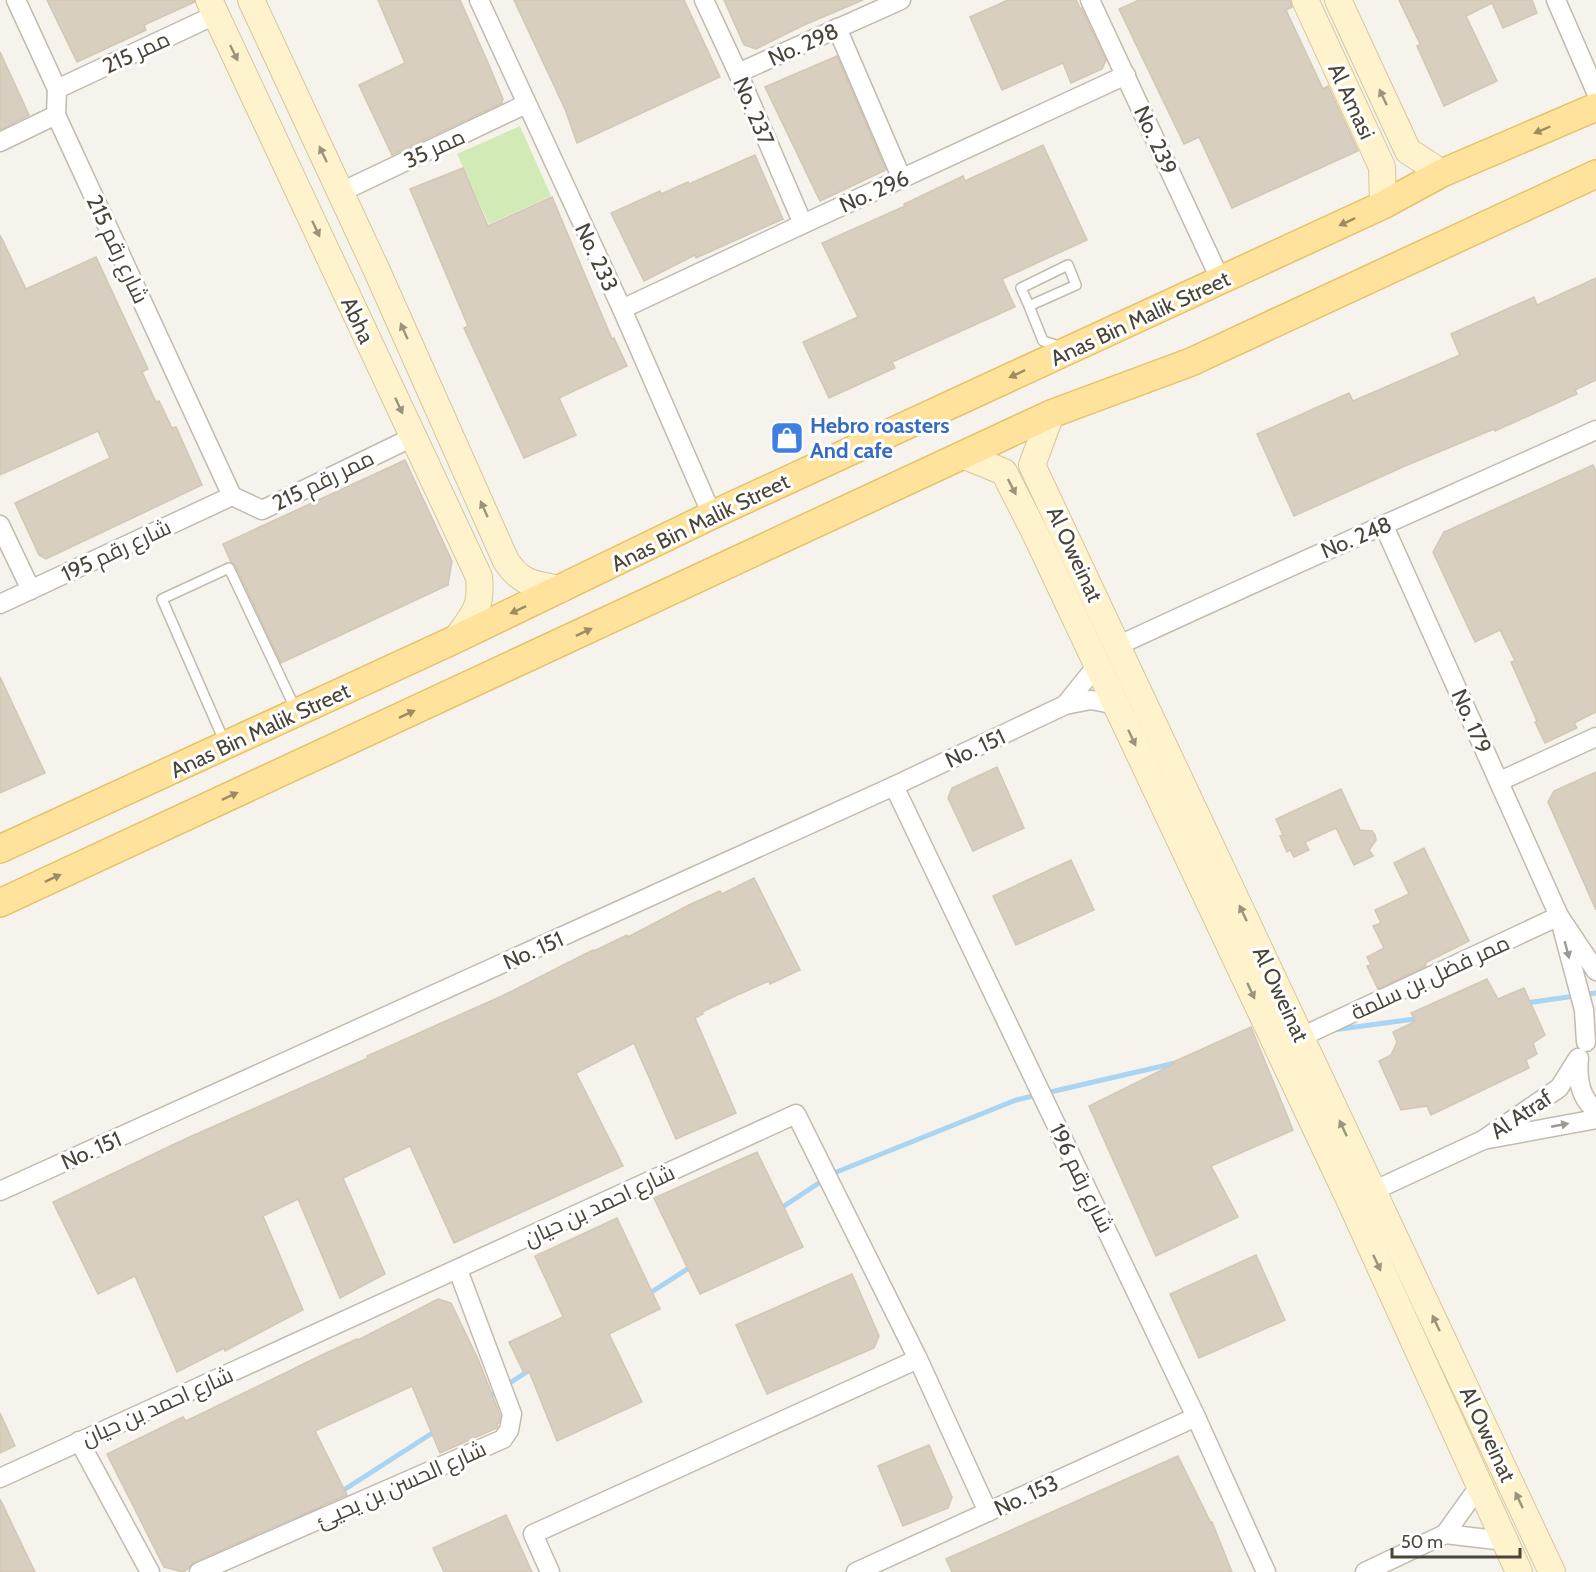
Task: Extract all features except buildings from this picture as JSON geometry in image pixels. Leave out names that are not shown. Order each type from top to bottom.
[{"type":"main road","name":"Anas Bin Malik Street","points":[[0,849],[456,639],[712,514],[1221,281],[1383,205],[1442,173],[1596,107]]},
{"type":"main road","points":[[0,903],[965,456],[1051,414],[1191,362],[1596,174]]},
{"type":"street","name":"شارع رقم 215","points":[[16,0],[57,89],[56,116],[232,496]]},
{"type":"street","name":"Abha","points":[[251,0],[377,271],[506,561],[514,574],[528,582],[561,589]]},
{"type":"street","name":"No. 233","points":[[479,0],[622,309],[712,514]]},
{"type":"street","name":"No. 237","points":[[704,0],[803,224]]},
{"type":"street","name":"No. 298","points":[[738,73],[901,0]]},
{"type":"street","name":"No. 239","points":[[1090,0],[1221,281]]},
{"type":"street","name":"Al Amasi","points":[[1305,0],[1382,167],[1383,205]]},
{"type":"street","name":"Al Amasi","points":[[1338,0],[1408,151],[1442,173]]},
{"type":"street","points":[[1556,0],[1596,92]]},
{"type":"street","name":"ممر 215","points":[[57,89],[212,8]]},
{"type":"street","name":"Abha","points":[[212,8],[478,577],[480,592],[477,610],[456,639]]},
{"type":"street","points":[[837,28],[902,179]]},
{"type":"street","name":"No. 296","points":[[622,309],[1126,75]]},
{"type":"street","name":"ممر 35","points":[[341,192],[526,104]]},
{"type":"street","points":[[0,142],[56,116]]},
{"type":"street","points":[[1369,138],[1395,124]]},
{"type":"street","points":[[343,287],[377,271]]},
{"type":"street","name":"Al Oweinat","points":[[1051,414],[1032,465],[1552,1572]]},
{"type":"street","name":"No. 248","points":[[1117,646],[1281,570],[1596,430]]},
{"type":"street","name":"ممر رقم 215","points":[[232,496],[262,510],[413,437]]},
{"type":"street","name":"Al Oweinat","points":[[965,456],[1004,472],[1036,535],[1333,1167],[1518,1572]]},
{"type":"street","name":"شارع رقم 195","points":[[0,604],[232,496]]},
{"type":"street","points":[[1036,535],[1031,514],[1034,504],[1039,501],[1044,503],[1059,519]]},
{"type":"street","points":[[0,525],[32,590]]},
{"type":"street","name":"No. 179","points":[[1384,526],[1559,916],[1584,1010],[1587,1044]]},
{"type":"street","points":[[467,550],[496,538]]},
{"type":"street","name":"No. 151","points":[[1065,705],[1098,664]]},
{"type":"street","name":"No. 151","points":[[0,1191],[894,786],[1065,705],[1091,700],[1117,705]]},
{"type":"street","points":[[1500,781],[1596,737]]},
{"type":"street","name":"شارع رقم 196","points":[[894,786],[1196,1417],[1266,1572]]},
{"type":"street","name":"No. 179","points":[[1559,916],[1596,970]]},
{"type":"street","name":"ممر فضل بن سلمة","points":[[1301,1037],[1559,916]]},
{"type":"street","name":"Al Atraf","points":[[1587,1044],[1577,1076],[1582,1093],[1596,1110]]},
{"type":"street","name":"Al Atraf","points":[[1373,1191],[1483,1140],[1559,1088],[1587,1044]]},
{"type":"street","name":"شارع احمد بن حيان","points":[[0,1478],[796,1114],[918,1359],[988,1512]]},
{"type":"street","name":"Al Atraf","points":[[1483,1140],[1596,1119]]},
{"type":"street","points":[[1333,1167],[1357,1158]]},
{"type":"street","points":[[1362,1230],[1387,1220]]},
{"type":"street","name":"شارع الحسن بن يحيئ","points":[[199,1572],[503,1439],[509,1430],[512,1414],[458,1270]]},
{"type":"street","points":[[550,1572],[533,1534],[918,1359]]},
{"type":"street","name":"No. 153","points":[[856,1572],[1196,1417]]},
{"type":"street","points":[[79,1441],[150,1572]]},
{"type":"street","points":[[1365,1572],[1445,1534],[1480,1485]]},
{"type":"street","points":[[1445,1534],[1505,1541]]},
{"type":"lane","points":[[1029,306],[1076,285],[1068,265],[1021,288],[1043,341],[1070,350]]},
{"type":"lane","points":[[226,746],[162,599],[172,594],[229,568],[297,712]]},
{"type":"green space","points":[[520,126],[551,196],[489,224],[457,154]]},
{"type":"waterway","points":[[1526,1003],[1596,993]]},
{"type":"waterway","points":[[1333,1030],[1422,1018]]},
{"type":"waterway","points":[[1046,1093],[1180,1062]]},
{"type":"waterway","points":[[778,1210],[834,1173],[1016,1100],[1037,1095]]},
{"type":"waterway","points":[[647,1295],[692,1266]]},
{"type":"waterway","points":[[488,1397],[533,1368]]},
{"type":"waterway","points":[[339,1493],[437,1430]]},
{"type":"waterway","points":[[299,1519],[319,1506]]},
{"type":"place","name":"Hebro roasters And cafe","points":[[787,438]]}]
